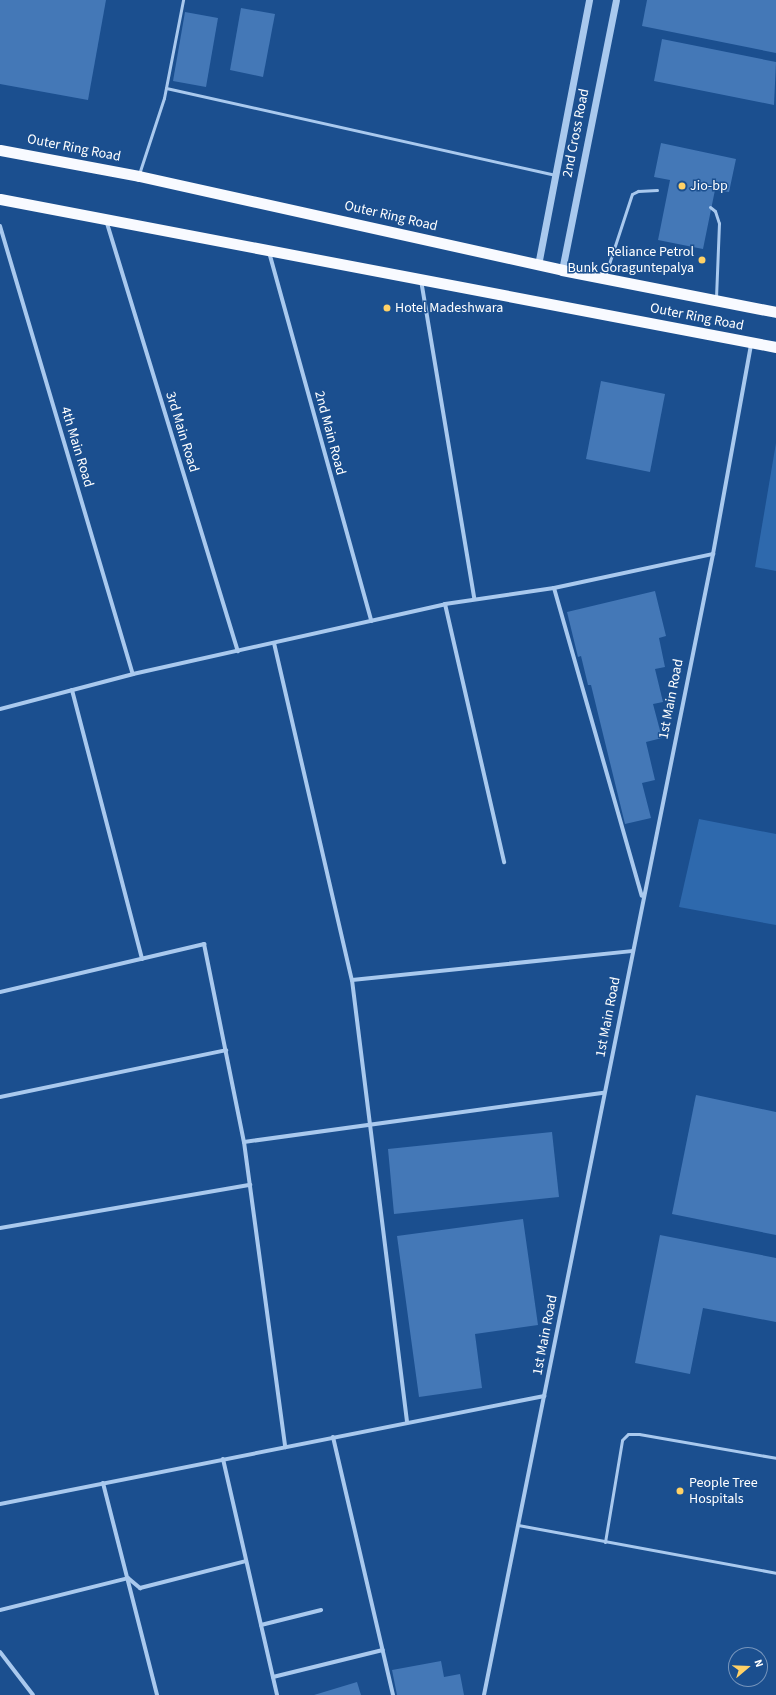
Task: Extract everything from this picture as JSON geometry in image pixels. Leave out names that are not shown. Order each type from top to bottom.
[{"type":"highway","name":"Outer Ring Road","points":[[0,150],[139,176],[538,265],[776,312]]},
{"type":"highway","name":"Outer Ring Road","points":[[0,200],[776,347]]},
{"type":"street","name":"2nd Cross Road","points":[[538,265],[589,0]]},
{"type":"street","name":"2nd Cross Road","points":[[562,270],[616,0]]},
{"type":"street","name":"3rd Main Road","points":[[106,220],[238,651]]},
{"type":"street","name":"4th Main Road","points":[[0,226],[134,674]]},
{"type":"street","name":"2nd Main Road","points":[[269,252],[371,621]]},
{"type":"street","points":[[420,279],[474,598]]},
{"type":"street","name":"1st Main Road","points":[[484,1695],[632,951],[713,554],[751,343]]},
{"type":"street","points":[[0,709],[134,674],[445,604],[474,598],[554,588],[713,554]]},
{"type":"street","points":[[554,588],[643,898]]},
{"type":"street","points":[[445,604],[504,862]]},
{"type":"street","points":[[274,643],[352,980],[407,1423]]},
{"type":"street","points":[[72,690],[142,959]]},
{"type":"street","points":[[0,992],[204,944],[244,1142],[285,1447]]},
{"type":"street","points":[[352,980],[632,951]]},
{"type":"street","points":[[0,1097],[226,1050]]},
{"type":"street","points":[[244,1142],[604,1093]]},
{"type":"street","points":[[0,1228],[250,1185]]},
{"type":"street","points":[[0,1504],[544,1396]]},
{"type":"street","points":[[332,1438],[393,1695]]},
{"type":"street","points":[[223,1459],[277,1695]]},
{"type":"street","points":[[104,1483],[157,1695]]},
{"type":"street","points":[[128,1578],[140,1588],[246,1561]]},
{"type":"street","points":[[0,1610],[128,1578]]},
{"type":"street","points":[[261,1625],[321,1610]]},
{"type":"street","points":[[273,1677],[383,1650]]},
{"type":"street","points":[[0,1652],[34,1695]]},
{"type":"lane","points":[[139,176],[166,88],[183,0]]},
{"type":"lane","points":[[166,88],[556,176]]},
{"type":"lane","points":[[604,279],[632,194],[638,191],[657,190]]},
{"type":"lane","points":[[710,207],[715,211],[719,223],[715,301]]},
{"type":"lane","points":[[605,1542],[622,1440],[628,1434],[639,1434],[776,1458]]},
{"type":"lane","points":[[518,1525],[776,1573]]},
{"type":"shaded area","points":[[776,443],[776,571],[755,567]]},
{"type":"shaded area","points":[[699,819],[776,834],[776,925],[679,907]]},
{"type":"building","points":[[0,0],[106,0],[88,100],[0,84]]},
{"type":"building","points":[[647,0],[776,0],[776,53],[642,26]]},
{"type":"building","points":[[241,8],[275,14],[263,77],[230,70]]},
{"type":"building","points":[[185,12],[218,18],[206,87],[173,81]]},
{"type":"building","points":[[662,39],[776,62],[774,105],[654,81]]},
{"type":"building","points":[[661,143],[736,159],[729,192],[715,190],[703,249],[658,240],[670,180],[654,177]]},
{"type":"building","points":[[601,381],[665,394],[650,472],[586,459]]},
{"type":"building","points":[[655,591],[666,636],[659,638],[665,667],[655,669],[663,702],[653,704],[662,738],[646,742],[655,780],[642,783],[651,818],[625,824],[591,685],[588,685],[581,656],[578,657],[567,612]]},
{"type":"building","points":[[696,1095],[776,1112],[776,1235],[672,1214]]},
{"type":"building","points":[[552,1132],[559,1197],[394,1214],[388,1149]]},
{"type":"building","points":[[523,1219],[538,1325],[475,1334],[482,1388],[419,1397],[397,1236]]},
{"type":"building","points":[[660,1235],[776,1258],[776,1322],[703,1308],[690,1374],[635,1363]]},
{"type":"building","points":[[441,1661],[444,1677],[460,1674],[464,1695],[397,1695],[392,1670]]},
{"type":"building","points":[[357,1682],[361,1695],[314,1695]]},
{"type":"place","name":"Jio-bp","points":[[682,186]]},
{"type":"place","name":"Reliance Petrol Bunk Goraguntepalya","points":[[702,260]]},
{"type":"place","name":"Hotel Madeshwara","points":[[387,308]]},
{"type":"place","name":"People Tree Hospitals","points":[[680,1491]]}]
